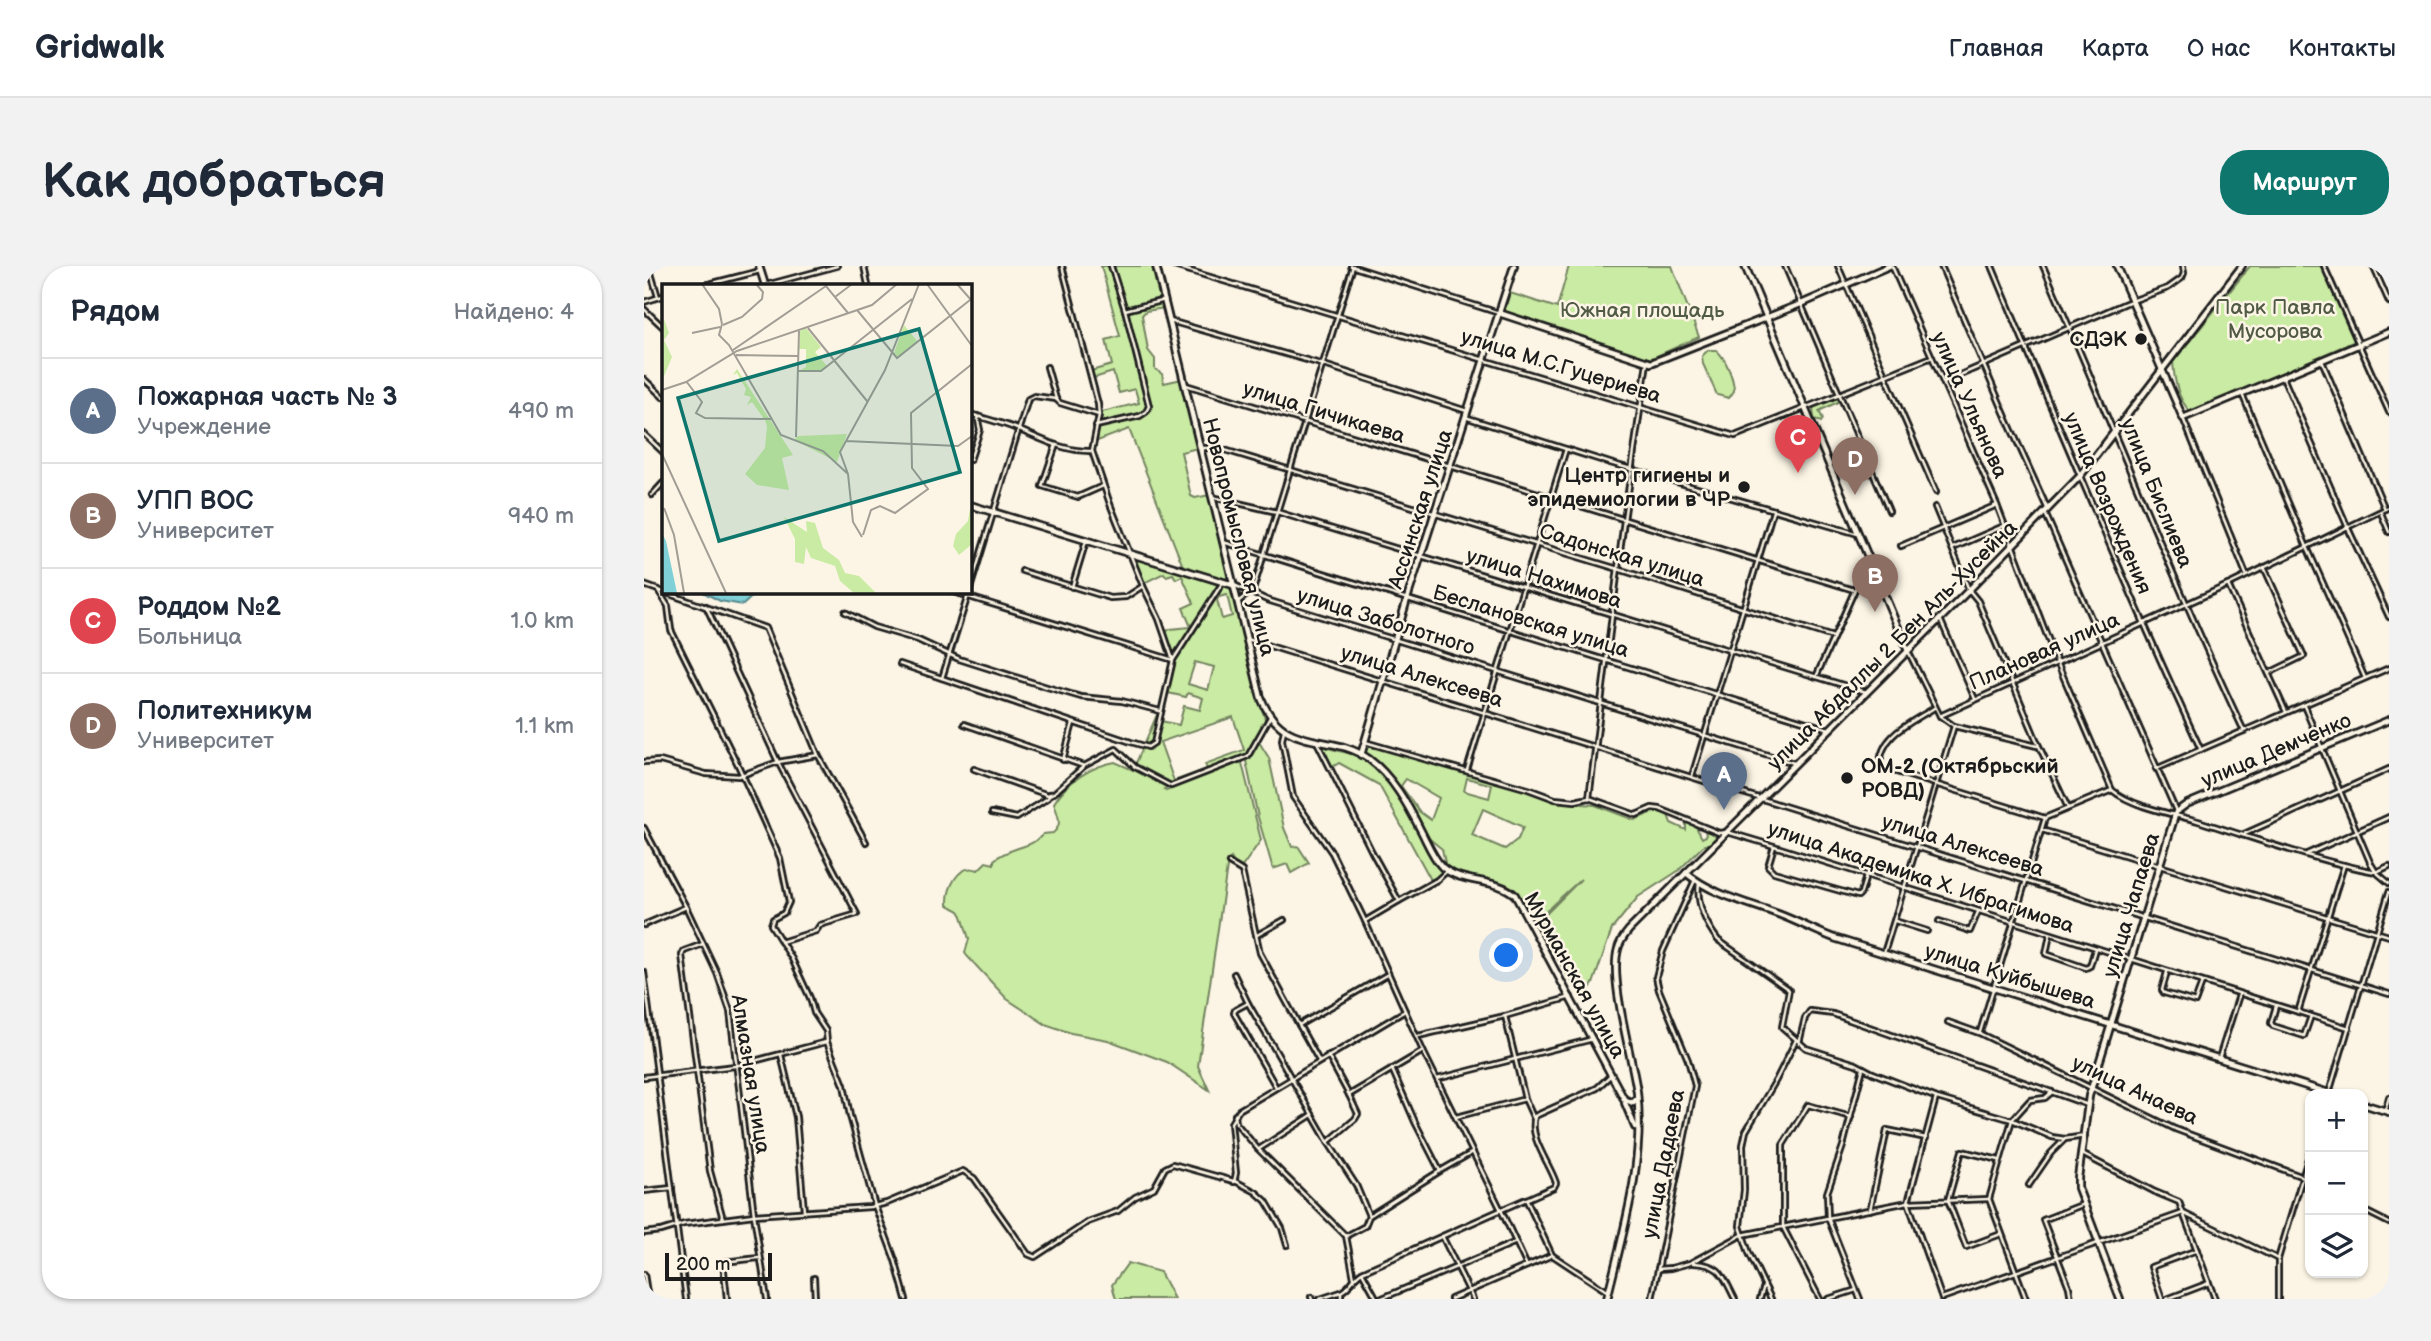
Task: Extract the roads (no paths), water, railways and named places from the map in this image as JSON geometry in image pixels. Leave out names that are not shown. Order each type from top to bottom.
[{"type":"street","points":[[649,266],[658,297]]},
{"type":"street","points":[[769,284],[837,266]]},
{"type":"street","points":[[864,266],[868,284]]},
{"type":"street","points":[[1062,266],[1096,393],[1099,415],[1092,450],[1129,553],[1159,620],[1173,660]]},
{"type":"street","points":[[1096,426],[1140,416],[1149,406],[1111,266]]},
{"type":"street","name":"Новопромысловая улица","points":[[1156,266],[1261,698],[1270,718],[1284,730],[1361,755]]},
{"type":"street","name":"улица М.С.Гуцериева","points":[[1174,266],[1738,436],[1932,357]]},
{"type":"street","points":[[1238,601],[1251,593],[1353,266],[1647,362],[1655,362],[1890,266]]},
{"type":"street","name":"Ассинская улица","points":[[1361,755],[1407,599],[1514,266]]},
{"type":"street","points":[[1745,266],[1934,708],[1954,726],[2039,746]]},
{"type":"street","points":[[1785,266],[1889,511]]},
{"type":"street","points":[[1838,266],[1936,492]]},
{"type":"street","name":"улица Ульянова","points":[[1890,266],[1997,505],[2057,662],[2112,790]]},
{"type":"street","points":[[1941,266],[2176,813]]},
{"type":"street","name":"улица Возрождения","points":[[1992,266],[2142,624],[2201,750]]},
{"type":"street","name":"улица Бислиева","points":[[2043,266],[2186,604],[2244,731]]},
{"type":"street","points":[[2117,266],[2164,370],[2247,576]]},
{"type":"street","points":[[1943,383],[2168,288],[2178,282],[2184,273],[2183,266]]},
{"type":"street","name":"улица Абдаллы 2 Бен Аль-Хусейна","points":[[1606,1299],[1629,1207],[1637,1136],[1637,1098],[1618,990],[1618,948],[1629,930],[2081,475],[2242,266]]},
{"type":"street","points":[[2324,266],[2389,412]]},
{"type":"street","points":[[2373,266],[2389,302]]},
{"type":"street","points":[[708,284],[759,269]]},
{"type":"street","points":[[644,302],[662,296]]},
{"type":"street","points":[[1125,310],[1165,300]]},
{"type":"street","points":[[644,309],[662,326]]},
{"type":"street","points":[[1170,321],[1324,365],[1467,411]]},
{"type":"street","points":[[2183,418],[2389,332]]},
{"type":"street","points":[[2322,361],[2385,509],[2389,532]]},
{"type":"street","points":[[1589,798],[1647,362]]},
{"type":"street","points":[[1048,367],[1056,399]]},
{"type":"street","points":[[2283,377],[2389,617]]},
{"type":"street","points":[[644,379],[662,396]]},
{"type":"street","name":"улица Гичикаева","points":[[1186,386],[1854,590]]},
{"type":"street","points":[[2242,394],[2365,678]]},
{"type":"street","points":[[971,585],[1030,397],[1056,399],[1065,405],[1099,415]]},
{"type":"street","points":[[971,414],[1056,445],[1081,451],[1092,450]]},
{"type":"street","points":[[971,457],[980,429],[977,416]]},
{"type":"street","points":[[1465,417],[1631,470],[1859,535]]},
{"type":"street","points":[[644,434],[662,451]]},
{"type":"street","points":[[1056,445],[1042,486],[1078,497],[1104,486]]},
{"type":"street","name":"Садонская улица","points":[[1200,448],[1218,448],[1833,637]]},
{"type":"street","points":[[1467,771],[1566,449]]},
{"type":"street","points":[[652,495],[662,484]]},
{"type":"street","name":"улица Нахимова","points":[[1212,497],[1277,513],[1866,692]]},
{"type":"street","name":"улица Заболотного","points":[[971,505],[1234,585],[1267,600],[1795,764]]},
{"type":"street","points":[[1901,546],[1997,505]]},
{"type":"street","points":[[1935,507],[1969,590],[1978,601],[2068,808]]},
{"type":"street","name":"Плановая улица","points":[[1940,716],[2247,576],[2385,509]]},
{"type":"street","points":[[1692,776],[1773,511]]},
{"type":"street","points":[[1953,548],[2005,525]]},
{"type":"street","points":[[1072,587],[1086,541]]},
{"type":"street","name":"Беслановская улица","points":[[1223,542],[1830,729]]},
{"type":"street","points":[[1816,677],[1869,558]]},
{"type":"street","points":[[2264,567],[2304,656],[2268,673]]},
{"type":"street","points":[[1022,571],[1118,598],[1134,594],[1143,586]]},
{"type":"street","points":[[900,664],[1073,723],[1152,746],[1173,660],[1223,582]]},
{"type":"street","points":[[2228,584],[2287,713]]},
{"type":"street","points":[[644,585],[662,591]]},
{"type":"street","points":[[658,590],[667,606],[671,630],[782,865],[789,902],[784,913],[773,919],[771,925],[792,959],[814,1013],[826,1031],[827,1042],[844,1085],[875,1206],[906,1299]]},
{"type":"street","points":[[666,593],[765,628],[818,755],[866,842]]},
{"type":"street","points":[[942,678],[969,593]]},
{"type":"street","points":[[971,593],[1173,660]]},
{"type":"street","points":[[706,607],[778,762],[857,914],[820,925],[816,931],[781,942]]},
{"type":"street","points":[[845,612],[874,627],[1080,697],[1122,701],[1160,712]]},
{"type":"street","points":[[1940,619],[1975,699]]},
{"type":"street","name":"улица Алексеева","points":[[1247,639],[2389,994]]},
{"type":"street","points":[[2156,769],[2389,668]]},
{"type":"street","points":[[2304,706],[2356,831],[2376,872],[2389,883]]},
{"type":"street","points":[[1934,708],[1889,737],[1880,767],[2045,818],[2112,790],[2125,799],[2344,865],[2376,872],[2389,866]]},
{"type":"street","points":[[992,813],[1017,818],[1048,798],[1084,766],[1116,749],[1135,766],[1171,786],[1248,756],[1270,718]]},
{"type":"street","name":"улица Демченко","points":[[2176,813],[2187,804],[2389,720]]},
{"type":"street","points":[[1063,760],[1073,723]]},
{"type":"street","points":[[964,724],[1084,766]]},
{"type":"street","points":[[1884,953],[1954,726]]},
{"type":"street","points":[[1284,730],[1283,751],[1293,797],[1332,853],[1423,1051],[1527,1266]]},
{"type":"street","points":[[1317,742],[1399,901]]},
{"type":"street","name":"улица Академика Х. Ибрагимова","points":[[1364,742],[1555,799],[1575,801],[1589,798],[1636,815],[1652,808],[1660,809],[1719,833],[1727,832],[1774,846],[2349,1028]]},
{"type":"street","points":[[644,762],[660,761],[706,774],[741,775],[778,762],[818,755]]},
{"type":"street","points":[[1361,755],[1377,766],[1393,784],[1433,855],[1447,871],[1437,880],[1365,920]]},
{"type":"street","points":[[974,769],[1050,794]]},
{"type":"street","points":[[2242,835],[2389,769]]},
{"type":"street","name":"улица Чапаева","points":[[2120,1299],[2077,1183],[2091,1088],[2176,813]]},
{"type":"street","points":[[2307,854],[2389,817]]},
{"type":"street","points":[[1979,1033],[2045,818]]},
{"type":"street","name":"Алмазная улица","points":[[644,828],[686,907],[717,973],[730,1011],[767,1299]]},
{"type":"street","points":[[2042,830],[2389,936]]},
{"type":"street","points":[[1774,846],[1768,866],[1774,872],[1857,897],[1861,893],[1866,876]]},
{"type":"street","points":[[1229,863],[1242,871],[1263,959],[1319,1061]]},
{"type":"street","points":[[2298,1012],[2344,865]]},
{"type":"street","name":"Мурманская улица","points":[[1447,871],[1462,878],[1505,888],[1515,895],[1624,1099],[1637,1136]]},
{"type":"street","name":"улица Куйбышева","points":[[1686,873],[1721,894],[1821,933],[2314,1089]]},
{"type":"street","points":[[1697,882],[1699,901],[1711,931],[1718,940],[1789,990],[1782,1027],[1806,1048],[1849,1062],[1937,1098],[2012,1121],[2042,1134],[2065,1139],[2085,1136]]},
{"type":"street","name":"улица Дадаева","points":[[1652,1299],[1695,1086],[1688,1060],[1659,990],[1656,973],[1663,951],[1697,882]]},
{"type":"street","points":[[2331,1089],[2389,892]]},
{"type":"street","points":[[644,925],[686,907]]},
{"type":"street","points":[[1939,921],[1970,931],[1978,912]]},
{"type":"street","points":[[1257,934],[1284,920]]},
{"type":"street","points":[[1895,921],[1927,931]]},
{"type":"street","points":[[2050,934],[2046,954],[2086,968],[2090,966],[2095,949]]},
{"type":"street","points":[[703,944],[684,951],[682,956],[710,1171],[723,1219]]},
{"type":"street","points":[[644,972],[686,1299]]},
{"type":"street","points":[[2167,972],[2162,990],[2164,993],[2196,1002],[2202,983]]},
{"type":"street","points":[[1234,974],[1312,1115],[1356,1185],[1369,1216]]},
{"type":"street","points":[[1299,1025],[1388,974]]},
{"type":"street","points":[[2219,1058],[2239,995]]},
{"type":"street","points":[[1417,1036],[1506,1016],[1571,997]]},
{"type":"street","points":[[1248,1003],[1234,1013],[1276,1087]]},
{"type":"street","points":[[2276,1006],[2271,1024],[2304,1036],[2311,1016]]},
{"type":"street","points":[[1234,1182],[1236,1173],[1231,1123],[1243,1107],[1405,1011]]},
{"type":"street","points":[[1799,1043],[1805,1018],[1810,1011],[1833,1014],[2088,1105]]},
{"type":"street","points":[[1320,1299],[1349,1288],[1354,1278],[1362,1272],[1554,1187],[1555,1180],[1536,1138],[1534,1119],[1525,1099],[1506,1016]]},
{"type":"street","name":"улица Анаева","points":[[1948,1023],[1979,1033],[2175,1129],[2303,1177]]},
{"type":"street","points":[[1437,1080],[1593,1039]]},
{"type":"street","points":[[1771,1299],[1741,1235],[1744,1136],[1796,1040]]},
{"type":"street","points":[[644,1077],[735,1066],[827,1042]]},
{"type":"street","points":[[1349,1095],[1423,1051]]},
{"type":"street","points":[[781,1055],[796,1117],[804,1211]]},
{"type":"street","points":[[1328,1056],[1357,1114],[1328,1142]]},
{"type":"street","points":[[1860,1299],[1828,1218],[1828,1186],[1851,1117],[1863,1068]]},
{"type":"street","points":[[1392,1069],[1440,1171]]},
{"type":"street","points":[[1534,1119],[1544,1111],[1597,1088],[1611,1075]]},
{"type":"street","points":[[2026,1299],[1989,1199],[2012,1121],[2030,1100],[2045,1098],[2052,1092]]},
{"type":"street","points":[[2368,1106],[2387,1112],[2389,1097]]},
{"type":"street","points":[[1624,1099],[1633,1103],[1637,1098]]},
{"type":"street","points":[[1937,1098],[1908,1202],[1942,1299],[2183,1213],[2278,1259]]},
{"type":"street","points":[[1455,1117],[1525,1099]]},
{"type":"street","points":[[1820,1299],[1783,1227],[1783,1144],[1808,1105],[1851,1117]]},
{"type":"street","points":[[1236,1115],[1237,1123],[1258,1149],[1346,1236],[1354,1278]]},
{"type":"street","points":[[1258,1149],[1312,1115]]},
{"type":"street","points":[[1870,1210],[1887,1129],[1926,1138]]},
{"type":"street","points":[[2028,1185],[2051,1153],[2065,1139]]},
{"type":"street","points":[[2000,1160],[1962,1151],[1948,1200],[1965,1247],[2001,1234]]},
{"type":"street","points":[[1346,1236],[1365,1226],[1369,1216],[1473,1152]]},
{"type":"street","points":[[2082,1154],[2155,1192],[2175,1199],[2181,1205],[2215,1299]]},
{"type":"street","points":[[644,1233],[754,1214],[875,1206],[963,1171],[974,1178],[1028,1254],[1035,1257],[1088,1222],[1118,1211],[1135,1197],[1154,1188],[1165,1168],[1170,1165],[1188,1167],[1256,1192],[1266,1201],[1282,1228],[1287,1245]]},
{"type":"street","points":[[2278,1299],[2278,1259],[2305,1170]]},
{"type":"street","points":[[644,1191],[673,1188]]},
{"type":"street","points":[[1526,1199],[1552,1255],[1608,1292]]},
{"type":"street","points":[[1690,1263],[1741,1235],[1908,1202],[1989,1199]]},
{"type":"street","points":[[2071,1299],[2043,1219],[2084,1204]]},
{"type":"street","points":[[2368,1212],[2389,1223]]},
{"type":"street","points":[[1441,1235],[1472,1299]]},
{"type":"street","points":[[1362,1272],[1378,1299],[1516,1242]]},
{"type":"street","points":[[2162,1299],[2151,1267],[2197,1250]]},
{"type":"street","points":[[1451,1299],[1552,1255]]},
{"type":"street","points":[[727,1299],[723,1262],[761,1258]]},
{"type":"street","points":[[1658,1269],[1705,1263],[1722,1272],[1735,1299]]},
{"type":"street","points":[[644,1274],[648,1299]]},
{"type":"street","points":[[814,1278],[815,1299]]},
{"type":"street","points":[[2167,1299],[2209,1283]]},
{"type":"street","points":[[1760,1299],[1764,1286]]},
{"type":"street","points":[[1828,1299],[1856,1290]]},
{"type":"street","points":[[1341,1292],[1341,1299]]},
{"type":"water","points":[[705,593],[756,593],[743,605],[720,601]]},
{"type":"place","name":"СДЭК","points":[[2141,339]]},
{"type":"place","name":"Роддом №2","points":[[1798,473]]},
{"type":"place","name":"Центр гигиены и эпидемиологии в ЧР","points":[[1744,487]]},
{"type":"place","name":"Политехникум","points":[[1855,495]]},
{"type":"place","name":"УПП ВОС","points":[[1875,612]]},
{"type":"place","name":"ОМ-2 (Октябрьский РОВД)","points":[[1847,778]]},
{"type":"place","name":"Пожарная часть № 3","points":[[1724,810]]},
{"type":"park label","name":"Южная площадь","points":[[1642,310]]},
{"type":"park label","name":"Парк Павла Мусорова","points":[[2275,319]]}]
